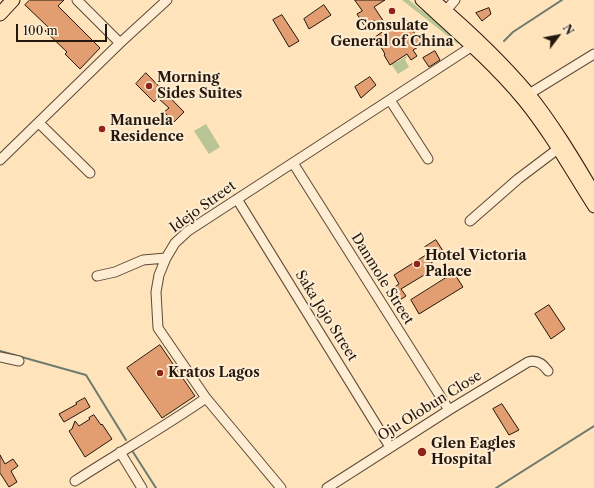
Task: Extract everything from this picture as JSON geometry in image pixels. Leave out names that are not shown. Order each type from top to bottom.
[{"type":"highway","points":[[0,14],[13,0]]},
{"type":"main road","points":[[421,0],[443,14],[491,52],[529,94],[561,146],[594,207]]},
{"type":"main road","points":[[434,0],[443,14],[472,47],[498,72],[561,146],[594,192]]},
{"type":"street","points":[[77,0],[120,43]]},
{"type":"street","points":[[0,160],[120,43],[167,0]]},
{"type":"street","points":[[443,14],[455,0]]},
{"type":"street","name":"Idejo Street","points":[[281,488],[206,398],[158,328],[156,292],[159,275],[166,258],[175,243],[188,231],[472,47]]},
{"type":"street","points":[[529,94],[594,54]]},
{"type":"street","points":[[390,100],[428,159]]},
{"type":"street","points":[[39,123],[90,173]]},
{"type":"street","points":[[470,221],[518,179],[561,146]]},
{"type":"street","name":"Danmole Street","points":[[293,163],[449,410]]},
{"type":"street","name":"Saka Jojo Street","points":[[237,199],[390,447]]},
{"type":"street","points":[[97,276],[115,272],[143,260],[166,258]]},
{"type":"street","points":[[0,357],[19,361]]},
{"type":"street","name":"Oju Olobun Close","points":[[327,488],[449,410],[528,362],[534,360],[544,366],[548,371]]},
{"type":"street","points":[[75,481],[120,452],[172,422],[206,398]]},
{"type":"street","points":[[120,452],[142,488]]},
{"type":"green space","points":[[402,0],[409,0],[421,10],[428,12],[459,38],[458,44]]},
{"type":"green space","points":[[408,55],[405,60],[409,67],[398,74],[391,64]]},
{"type":"green space","points":[[206,124],[220,147],[209,154],[194,131]]},
{"type":"building","points":[[30,0],[64,0],[58,6],[100,48],[80,69],[65,54],[67,52],[45,31],[48,27],[25,5]]},
{"type":"building","points":[[355,0],[385,0],[374,7],[388,28],[405,18],[422,45],[413,50],[417,56],[411,60],[407,54],[390,65],[375,37],[382,32],[374,20],[364,25],[357,14],[362,11]]},
{"type":"building","points":[[324,5],[331,15],[309,29],[304,19]]},
{"type":"building","points":[[489,8],[491,14],[482,21],[476,13]]},
{"type":"building","points":[[282,15],[299,41],[289,47],[273,20]]},
{"type":"building","points":[[435,51],[440,60],[429,67],[423,58]]},
{"type":"building","points":[[146,73],[184,112],[174,122],[164,112],[169,108],[158,98],[154,102],[136,84]]},
{"type":"building","points":[[370,77],[376,85],[361,98],[355,87]]},
{"type":"building","points":[[436,240],[445,254],[431,263],[434,269],[401,289],[406,296],[400,300],[393,288],[399,284],[394,275],[429,253],[425,247]]},
{"type":"building","points":[[454,273],[463,287],[419,314],[411,300]]},
{"type":"building","points":[[549,305],[565,329],[551,339],[535,314]]},
{"type":"building","points":[[160,345],[195,396],[162,418],[127,368]]},
{"type":"building","points":[[85,398],[90,407],[64,422],[59,414]]},
{"type":"building","points":[[502,404],[519,430],[509,435],[493,409]]},
{"type":"building","points":[[94,415],[112,439],[85,457],[69,431],[72,429],[75,421],[79,426]]},
{"type":"building","points":[[0,455],[5,464],[13,459],[18,466],[11,471],[17,482],[9,487],[0,473]]},
{"type":"waterway","points":[[504,41],[513,32],[562,0]]},
{"type":"waterway","points":[[0,351],[86,375],[126,440]]},
{"type":"waterway","points":[[496,488],[594,426]]},
{"type":"waterway","points":[[133,452],[156,488]]},
{"type":"place","name":"Consulate General of China","points":[[392,11]]},
{"type":"place","name":"Morning Sides Suites","points":[[149,86]]},
{"type":"place","name":"Manuela Residence","points":[[102,129]]},
{"type":"place","name":"Hotel Victoria Palace","points":[[417,264]]},
{"type":"place","name":"Kratos Lagos","points":[[160,373]]},
{"type":"place","name":"Glen Eagles Hospital","points":[[422,452]]}]
